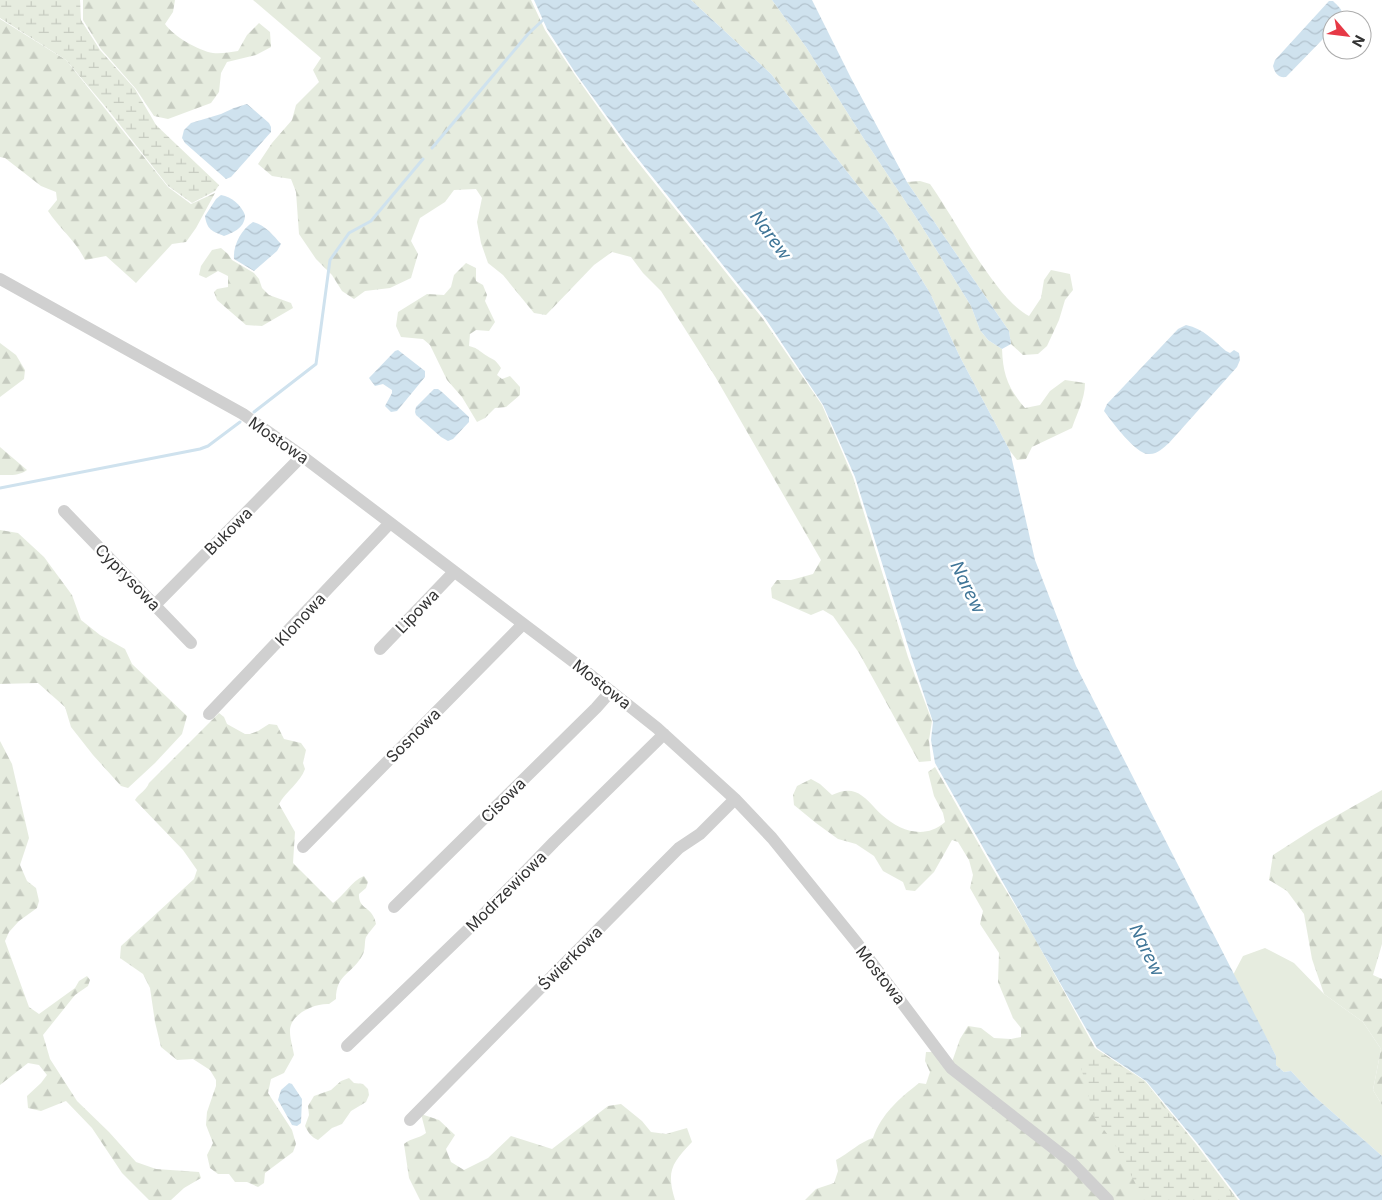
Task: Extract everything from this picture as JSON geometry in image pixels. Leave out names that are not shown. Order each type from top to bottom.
[{"type":"street","name":"Mostowa","points":[[0,279],[243,414],[302,456],[611,691],[664,734],[735,799],[772,838],[878,970],[951,1068],[1070,1162],[1108,1200]]},
{"type":"street","name":"Bukowa","points":[[155,605],[302,456]]},
{"type":"street","name":"Cyprysowa","points":[[64,511],[191,644]]},
{"type":"street","name":"Klonowa","points":[[210,714],[390,523]]},
{"type":"street","name":"Lipowa","points":[[380,649],[454,572]]},
{"type":"street","name":"Sosnowa","points":[[303,847],[523,624]]},
{"type":"street","name":"Cisowa","points":[[394,907],[582,722],[611,691]]},
{"type":"street","name":"Modrzewiowa","points":[[347,1046],[480,918],[664,734]]},
{"type":"street","name":"Świerkowa","points":[[410,1120],[660,866],[679,848],[700,834],[735,799]]},
{"type":"green space","points":[[0,0],[80,0],[81,20],[100,50],[135,89],[156,125],[219,185],[215,191],[192,203],[168,186],[66,60],[0,18]]},
{"type":"green space","points":[[83,0],[175,0],[173,12],[165,24],[180,38],[194,46],[213,53],[238,51],[247,35],[259,23],[270,32],[271,47],[256,55],[227,62],[221,73],[219,92],[211,103],[168,119],[154,116],[136,89],[101,49],[83,20]]},
{"type":"green space","points":[[253,0],[531,0],[545,30],[629,151],[763,319],[822,405],[853,477],[908,657],[932,721],[929,740],[931,761],[919,762],[859,653],[833,616],[823,610],[811,615],[772,598],[771,588],[777,580],[791,580],[813,574],[821,560],[716,378],[661,291],[643,273],[631,257],[612,252],[594,265],[546,315],[534,313],[503,275],[488,263],[481,243],[477,222],[482,198],[476,189],[454,190],[445,202],[420,218],[411,241],[418,254],[411,278],[390,288],[365,291],[354,299],[342,291],[332,275],[316,259],[299,234],[296,192],[291,179],[272,176],[258,164],[272,143],[292,120],[296,105],[319,82],[313,70],[321,58]]},
{"type":"green space","points":[[691,0],[772,0],[806,47],[921,225],[971,306],[980,330],[988,340],[1002,349],[1005,374],[1014,394],[1025,408],[1040,405],[1050,391],[1065,380],[1085,383],[1082,400],[1072,428],[1032,447],[1026,459],[1017,460],[1010,451],[960,357],[930,293],[887,223],[771,74]]},
{"type":"green space","points":[[0,19],[66,60],[168,187],[191,204],[215,193],[186,242],[172,244],[136,283],[106,256],[85,260],[48,211],[57,200],[56,192],[41,186],[5,158],[0,157]]},
{"type":"green space","points":[[920,181],[930,184],[990,276],[1016,307],[1029,316],[1041,298],[1044,280],[1051,270],[1070,274],[1073,290],[1065,300],[1059,320],[1047,346],[1038,354],[1023,355],[1011,344],[1009,331],[907,182]]},
{"type":"green space","points":[[221,248],[232,260],[254,273],[259,279],[262,288],[269,295],[291,303],[293,308],[262,326],[246,325],[217,300],[214,292],[217,289],[228,287],[228,276],[218,271],[206,278],[199,275],[201,266],[212,250]]},
{"type":"green space","points":[[466,263],[476,268],[476,281],[483,285],[487,295],[485,301],[495,322],[489,331],[476,330],[470,334],[469,346],[497,362],[501,368],[497,375],[502,379],[510,376],[520,387],[520,395],[506,407],[495,408],[485,418],[477,422],[462,397],[447,380],[430,345],[423,339],[401,337],[396,326],[398,312],[427,294],[444,295],[451,287],[454,275]]},
{"type":"green space","points":[[0,343],[16,355],[25,370],[24,379],[0,397]]},
{"type":"green space","points":[[0,447],[27,470],[18,474],[0,475]]},
{"type":"green space","points":[[0,530],[18,533],[44,557],[72,595],[81,620],[100,635],[125,649],[132,664],[187,716],[182,734],[128,788],[121,786],[93,755],[71,727],[65,707],[38,683],[0,684]]},
{"type":"green space","points":[[219,713],[224,717],[227,724],[245,734],[258,731],[269,724],[277,725],[284,739],[301,743],[306,750],[303,763],[305,769],[300,779],[279,804],[295,832],[293,863],[333,903],[355,881],[364,876],[368,882],[366,888],[359,894],[359,899],[363,906],[372,914],[376,924],[366,937],[362,956],[339,984],[336,999],[329,1004],[317,1005],[304,1011],[298,1015],[291,1026],[290,1035],[294,1055],[284,1073],[271,1079],[268,1093],[292,1130],[296,1144],[293,1152],[265,1173],[264,1183],[258,1187],[247,1182],[235,1182],[229,1174],[218,1174],[210,1168],[207,1155],[213,1143],[206,1125],[207,1112],[216,1086],[216,1080],[210,1070],[193,1059],[177,1060],[161,1047],[150,988],[143,974],[120,958],[121,946],[194,879],[197,870],[183,850],[135,800],[149,783]]},
{"type":"green space","points":[[0,741],[12,764],[29,838],[20,865],[27,881],[36,888],[39,901],[37,908],[19,921],[9,932],[5,941],[29,1007],[39,1014],[75,988],[79,981],[87,976],[90,980],[88,986],[75,995],[43,1035],[50,1059],[77,1101],[136,1162],[156,1169],[199,1172],[201,1178],[184,1188],[171,1200],[149,1200],[122,1173],[92,1128],[66,1101],[41,1111],[28,1108],[27,1096],[47,1075],[39,1065],[28,1063],[0,1085]]},
{"type":"green space","points":[[935,767],[1033,935],[1095,1048],[1145,1081],[1238,1200],[805,1200],[816,1189],[834,1183],[838,1171],[836,1160],[873,1138],[881,1121],[898,1101],[919,1083],[926,1084],[930,1072],[925,1061],[926,1052],[933,1052],[952,1062],[960,1039],[968,1026],[981,1028],[994,1038],[1011,1039],[1021,1037],[1021,1028],[1013,1018],[998,982],[999,953],[980,924],[983,911],[970,888],[973,875],[969,860],[958,842],[952,840],[934,872],[915,891],[906,890],[903,882],[883,871],[874,856],[856,844],[838,839],[794,805],[793,795],[797,786],[811,779],[832,795],[846,791],[859,794],[889,821],[905,829],[921,832],[929,831],[945,822],[943,813],[934,796],[928,772]]},
{"type":"green space","points":[[1382,790],[1382,944],[1373,975],[1382,979],[1382,1105],[1373,1090],[1381,1049],[1363,1022],[1324,994],[1312,959],[1304,914],[1287,891],[1269,880],[1273,855],[1315,828]]},
{"type":"green space","points":[[1265,948],[1294,963],[1324,994],[1363,1022],[1381,1049],[1373,1090],[1382,1105],[1382,1156],[1314,1096],[1291,1071],[1284,1072],[1276,1065],[1276,1056],[1233,975],[1243,956]]},
{"type":"green space","points":[[1096,1050],[1144,1082],[1237,1200],[1144,1200],[1115,1144],[1094,1117],[1081,1067],[1093,1057]]},
{"type":"green space","points":[[349,1078],[354,1083],[363,1084],[368,1089],[369,1095],[366,1102],[351,1111],[342,1124],[332,1128],[318,1140],[316,1139],[305,1126],[309,1115],[308,1106],[314,1096],[331,1090],[341,1081]]},
{"type":"green space","points":[[621,1104],[642,1121],[651,1132],[666,1134],[687,1128],[692,1142],[675,1162],[671,1174],[675,1200],[420,1200],[409,1178],[404,1144],[426,1133],[421,1114],[439,1120],[455,1135],[446,1149],[451,1162],[464,1170],[488,1158],[511,1136],[552,1149],[608,1106]]},
{"type":"water","name":"Narew","points":[[534,0],[691,0],[771,74],[887,223],[930,293],[960,357],[1010,451],[1035,560],[1076,666],[1276,1056],[1276,1065],[1284,1072],[1291,1071],[1314,1096],[1382,1156],[1382,1200],[1240,1200],[1198,1144],[1146,1081],[1097,1048],[935,763],[931,740],[933,722],[855,477],[823,405],[765,318],[631,150],[576,74],[547,29]]},
{"type":"water","points":[[772,0],[812,0],[851,78],[907,182],[1009,331],[1011,344],[1002,349],[988,340],[980,330],[971,306],[921,225],[806,47]]},
{"type":"water","points":[[1329,1],[1333,1],[1341,9],[1322,10],[1322,40],[1286,77],[1279,76],[1276,73],[1273,66],[1275,60]]},
{"type":"water","points":[[247,104],[269,123],[271,132],[231,177],[226,179],[185,143],[182,138],[184,130],[191,123]]},
{"type":"water","points":[[221,195],[236,202],[245,215],[245,219],[239,228],[224,236],[211,229],[207,224],[205,216],[216,199]]},
{"type":"water","points":[[253,222],[265,228],[281,244],[277,251],[254,271],[234,259],[235,248],[239,238]]},
{"type":"water","points":[[1186,325],[1203,332],[1226,351],[1230,353],[1234,350],[1239,353],[1240,360],[1237,367],[1169,443],[1160,451],[1148,454],[1143,453],[1124,437],[1104,411],[1107,404],[1178,329]]},
{"type":"water","points":[[398,350],[425,371],[425,377],[397,411],[391,412],[385,406],[392,390],[383,384],[375,386],[369,378]]},
{"type":"water","points":[[434,389],[442,392],[469,417],[469,422],[453,439],[448,441],[441,437],[415,412],[416,407]]},
{"type":"water","points":[[289,1083],[292,1084],[302,1099],[301,1123],[297,1126],[292,1125],[278,1100],[281,1090]]},
{"type":"waterway","points":[[432,148],[528,34],[543,20]]},
{"type":"waterway","points":[[254,412],[316,364],[330,260],[349,233],[371,221],[423,159]]},
{"type":"waterway","points":[[0,488],[200,449],[208,446],[240,422]]}]
